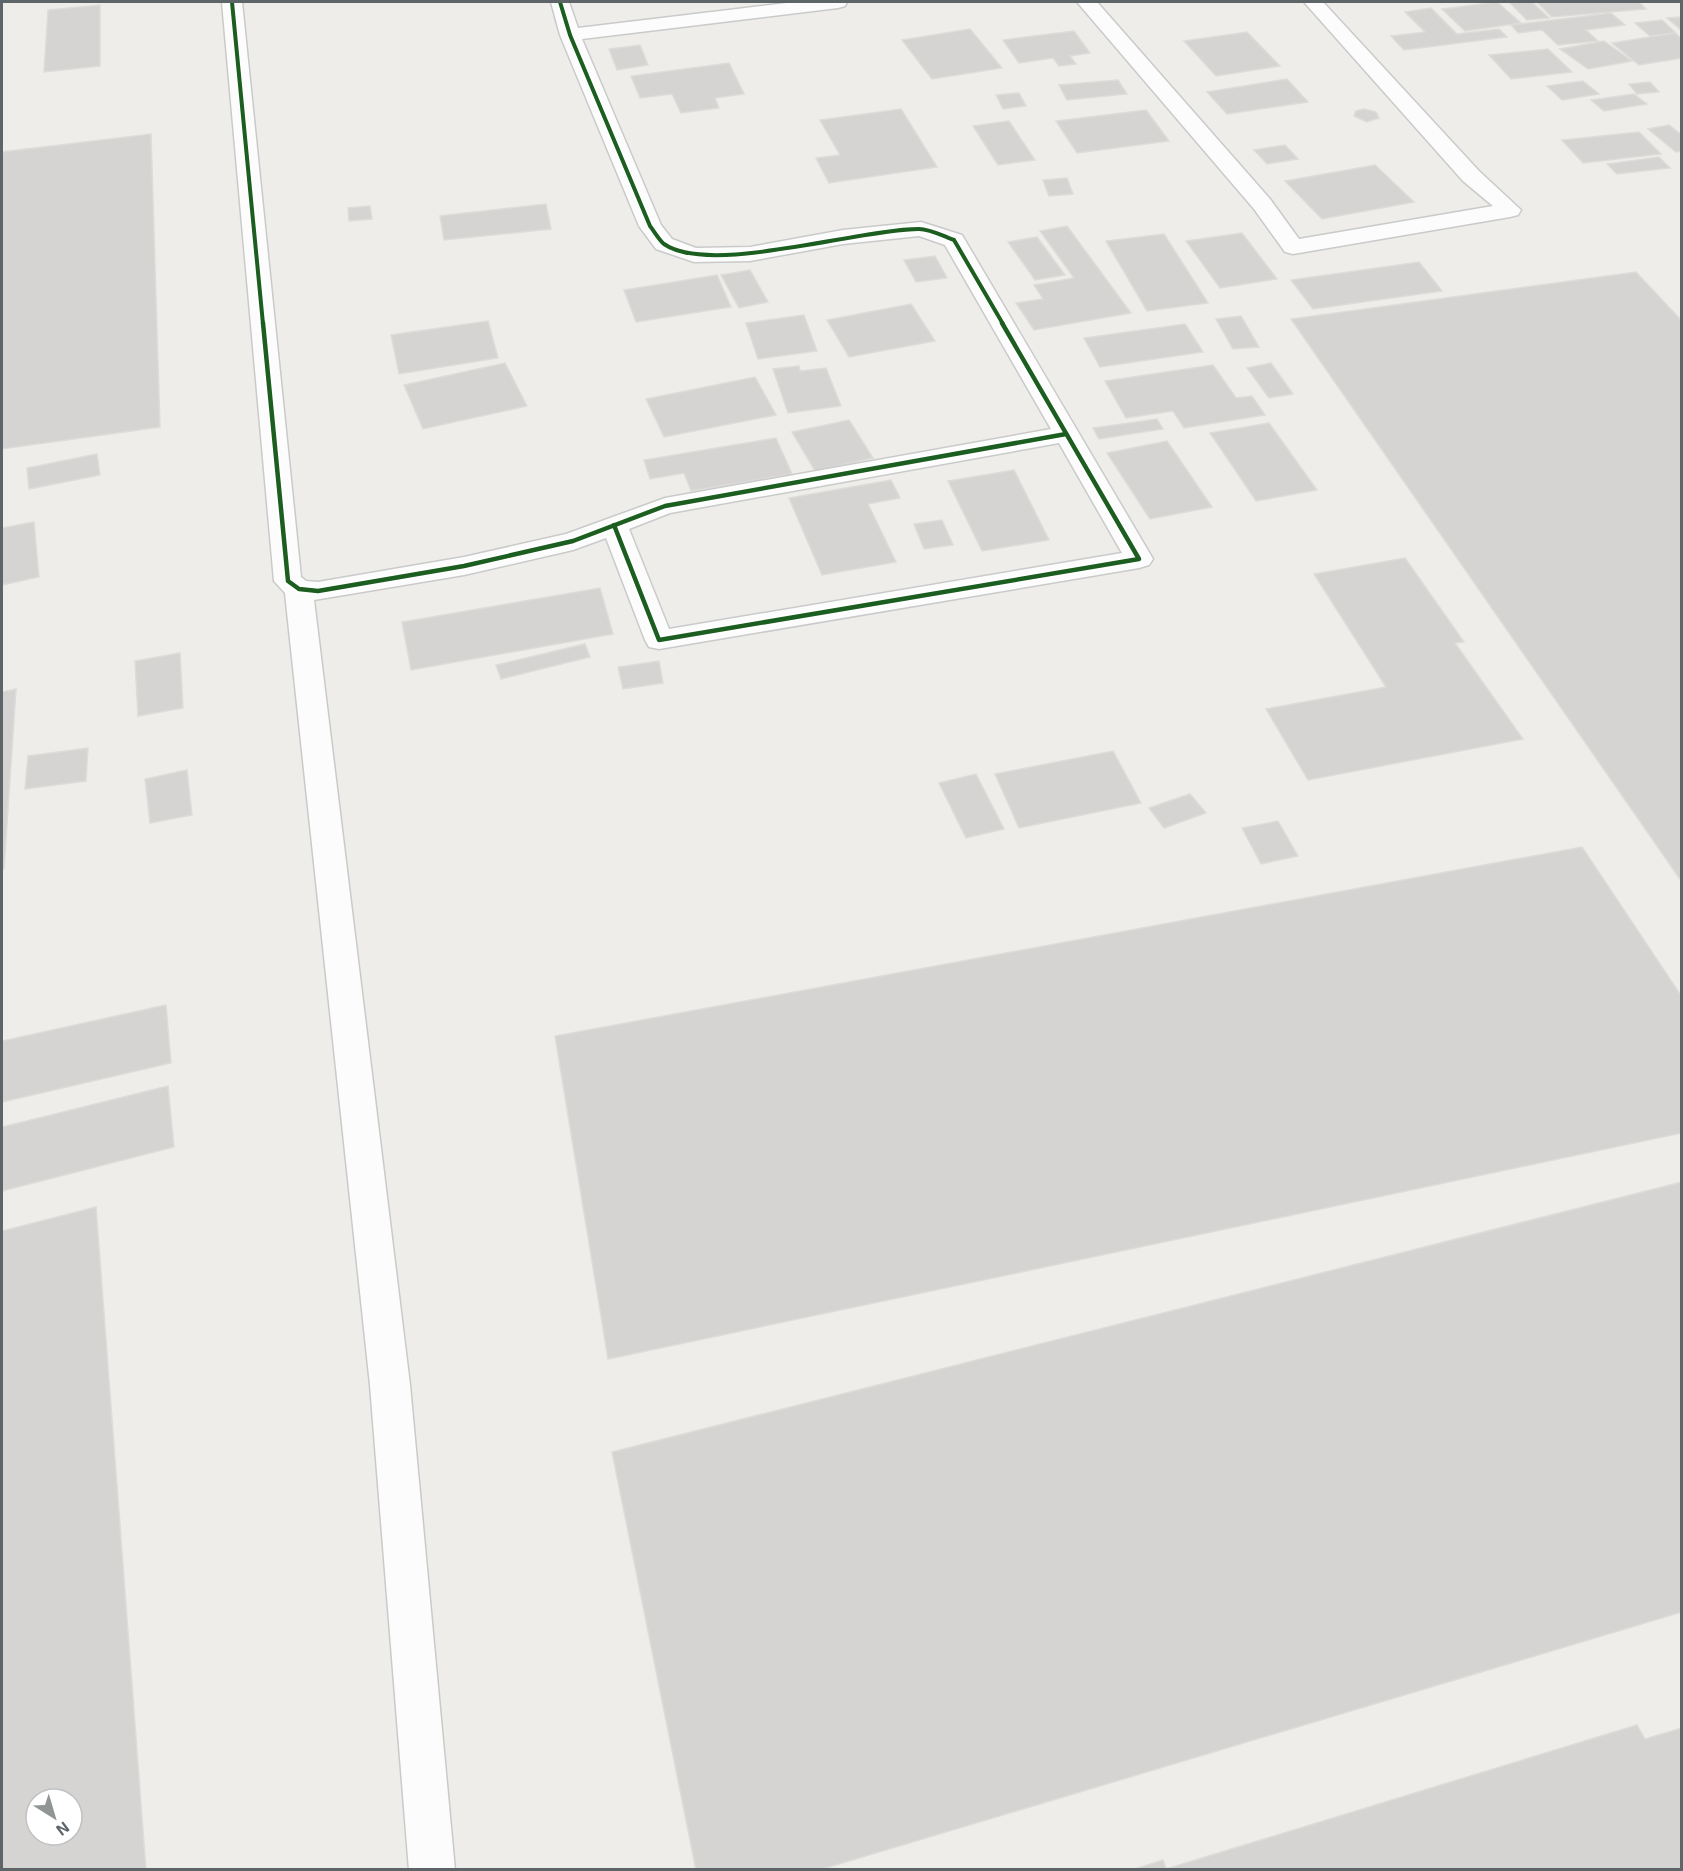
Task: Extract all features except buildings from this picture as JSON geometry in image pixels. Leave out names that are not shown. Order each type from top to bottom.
[{"type":"street","points":[[232,2],[288,581],[299,590],[318,591],[464,566],[573,541],[664,506],[742,494],[1066,434]]},
{"type":"street","points":[[560,2],[570,35],[650,226],[664,244],[694,255],[750,254],[843,237],[921,229],[954,240],[1139,559],[659,640],[614,525]]},
{"type":"street","points":[[570,35],[838,2]]},
{"type":"street","points":[[1087,2],[1262,204],[1293,248],[1510,210],[1471,176],[1313,2]]},
{"type":"street","points":[[299,590],[390,1385],[432,1869]]},
{"type":"cycle path","points":[[232,2],[288,581],[299,589],[318,591],[464,566],[573,541],[665,506],[1066,434]]},
{"type":"cycle path","points":[[560,2],[570,35],[650,226],[664,244],[694,255],[750,254],[843,237],[921,229],[954,240],[1139,559],[659,640],[614,525]]}]
